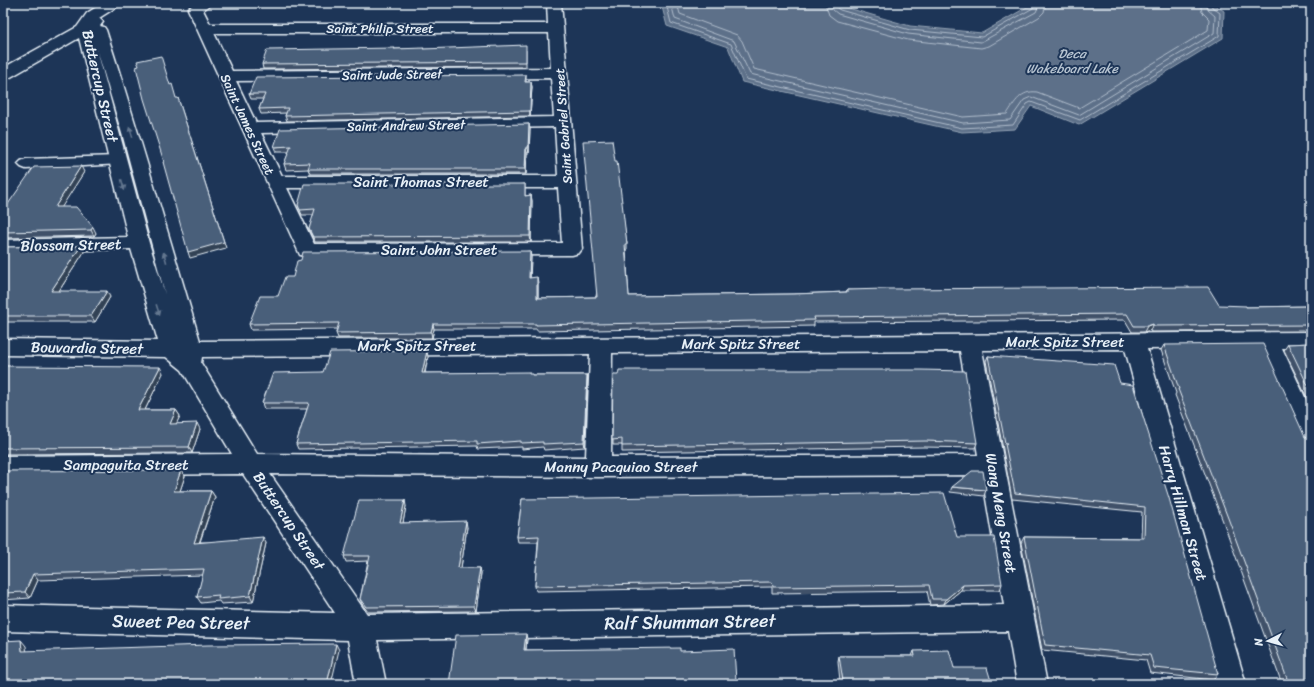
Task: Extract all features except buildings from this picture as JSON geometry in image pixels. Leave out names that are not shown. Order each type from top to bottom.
[{"type":"street","points":[[3,75],[91,22],[113,3]]},
{"type":"street","name":"Saint James Street","points":[[205,3],[195,9],[307,250]]},
{"type":"street","name":"Saint Gabriel Street","points":[[554,3],[572,249]]},
{"type":"street","name":"Buttercup Street","points":[[91,22],[117,161],[139,243],[184,354],[250,464],[360,627],[371,684]]},
{"type":"street","name":"Buttercup Street","points":[[91,22],[132,137],[152,214],[184,354]]},
{"type":"street","name":"Saint Philip Street","points":[[204,29],[556,28]]},
{"type":"street","name":"Saint Jude Street","points":[[226,76],[559,73]]},
{"type":"street","name":"Saint Andrew Street","points":[[250,128],[562,122]]},
{"type":"street","name":"Saint Thomas Street","points":[[275,182],[567,182]]},
{"type":"street","name":"Blossom Street","points":[[3,246],[139,243]]},
{"type":"street","name":"Saint John Street","points":[[307,250],[572,249]]},
{"type":"street","points":[[1267,340],[1311,435]]},
{"type":"street","name":"Mark Spitz Street","points":[[184,354],[601,345],[1311,340]]},
{"type":"street","name":"Harry Hillman Street","points":[[1134,341],[1231,684]]},
{"type":"street","name":"Wang Meng Street","points":[[970,343],[1032,684]]},
{"type":"street","points":[[598,467],[601,345]]},
{"type":"street","name":"Bouvardia Street","points":[[3,347],[184,354]]},
{"type":"street","name":"Manny Pacquiao Street","points":[[250,464],[598,467],[993,465]]},
{"type":"street","name":"Sampaguita Street","points":[[3,466],[250,464]]},
{"type":"street","name":"Sweet Pea Street","points":[[3,618],[360,627]]},
{"type":"street","name":"Ralf Shumman Street","points":[[360,627],[1020,618]]},
{"type":"lane","points":[[26,164],[117,161]]},
{"type":"water","name":"Deca Wakeboard Lake","points":[[661,3],[839,3],[841,6],[910,26],[982,33],[1034,3],[1212,3],[1224,11],[1223,38],[1079,125],[1031,106],[1015,129],[962,132],[742,82],[728,47],[667,26]]}]
